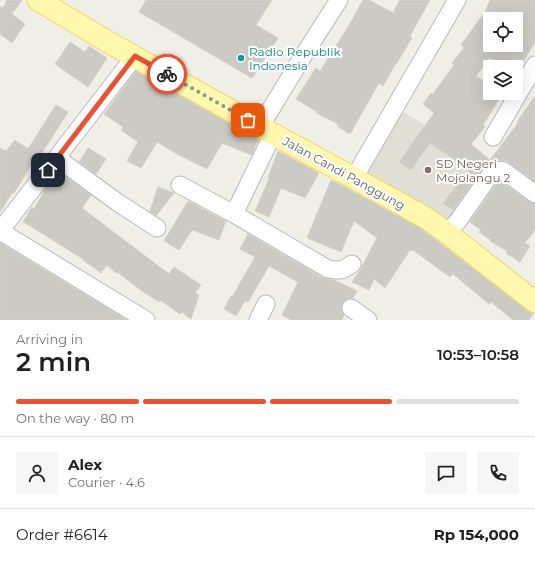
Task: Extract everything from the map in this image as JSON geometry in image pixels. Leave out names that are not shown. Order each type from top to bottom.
[{"type":"main road","name":"Jalan Candi Panggung","points":[[38,0],[266,130],[426,218],[535,302]]},
{"type":"street","points":[[234,214],[266,130],[303,56],[339,0]]},
{"type":"street","points":[[354,178],[457,0]]},
{"type":"street","points":[[135,56],[0,232],[146,320]]},
{"type":"street","points":[[492,137],[534,69]]},
{"type":"street","points":[[57,158],[117,202],[157,228]]},
{"type":"street","points":[[447,233],[458,221],[490,175],[494,172],[501,170],[504,171],[535,194]]},
{"type":"street","points":[[180,185],[234,214],[328,269],[337,271],[344,270],[352,264]]},
{"type":"street","points":[[258,320],[266,304]]},
{"type":"street","points":[[351,308],[368,320]]},
{"type":"shaded area","name":"SD Negeri Mojolangu 2","points":[[400,110],[492,166],[448,225],[364,173]]},
{"type":"building","points":[[7,0],[22,0],[12,14],[25,24],[12,43],[0,34],[0,6],[3,8]]},
{"type":"building","name":"Radio Republik Indonesia","points":[[146,0],[272,0],[256,25],[278,38],[252,78],[139,12]]},
{"type":"building","points":[[363,0],[369,0],[393,13],[400,0],[430,0],[410,36],[412,38],[383,86],[379,83],[350,134],[337,126],[338,124],[316,113],[317,112],[296,99],[316,68],[320,71]]},
{"type":"building","points":[[490,0],[535,0],[535,42],[523,62],[523,60],[493,60],[490,58],[488,60],[483,60],[483,67],[476,76],[483,80],[483,100],[499,100],[483,125],[485,127],[471,144],[490,160],[518,123],[517,122],[535,96],[535,182],[507,161],[499,160],[492,162],[482,169],[453,210],[443,203],[469,170],[430,143],[411,170],[399,162],[434,113],[423,104],[431,93],[433,94],[454,65],[452,63],[464,48],[461,45],[483,15],[483,52],[523,52],[523,12],[485,12]]},
{"type":"building","points":[[70,42],[85,52],[89,46],[107,58],[88,87],[55,64]]},
{"type":"building","points":[[136,71],[258,139],[252,155],[222,143],[207,169],[157,142],[141,168],[127,161],[138,142],[121,130],[123,127],[104,114]]},
{"type":"building","points":[[56,105],[68,112],[35,164],[32,163],[18,187],[13,194],[12,193],[0,212],[0,148],[6,151],[15,140],[28,149]]},
{"type":"building","points":[[88,148],[106,159],[96,174],[79,162]]},
{"type":"building","points":[[278,151],[319,173],[305,198],[281,188],[269,217],[255,211],[269,179],[268,178]]},
{"type":"building","points":[[59,172],[91,195],[82,208],[169,274],[174,267],[201,285],[195,293],[199,295],[191,319],[182,312],[180,314],[160,300],[159,302],[117,272],[116,273],[107,265],[101,273],[83,259],[23,222],[32,207],[34,209],[48,185]]},
{"type":"building","points":[[331,180],[420,228],[533,314],[529,320],[513,320],[491,302],[489,304],[453,274],[450,277],[413,250],[410,250],[385,288],[374,279],[369,290],[352,282],[361,269],[377,238],[354,221],[341,252],[307,238]]},
{"type":"building","points":[[499,180],[529,202],[535,204],[535,230],[525,243],[530,246],[520,262],[506,253],[507,251],[490,241],[491,240],[479,232],[481,230],[470,222]]},
{"type":"building","points":[[158,187],[174,193],[156,216],[150,211]]},
{"type":"building","points":[[188,201],[226,221],[219,240],[192,230],[179,250],[164,241]]},
{"type":"building","points":[[248,234],[323,278],[334,280],[357,291],[353,298],[347,299],[343,303],[341,307],[344,315],[342,320],[291,320],[282,315],[298,282],[269,266],[248,302],[245,301],[236,316],[224,309],[255,257],[240,249]]},
{"type":"building","points":[[0,243],[127,320],[0,320]]},
{"type":"way so far","points":[[167,74],[248,120]]},
{"type":"place","name":"Radio Republik Indonesia","points":[[241,58]]},
{"type":"place","name":"SD Negeri Mojolangu 2","points":[[428,170]]},
{"type":"route","points":[[48,170],[135,56],[167,74]]}]
